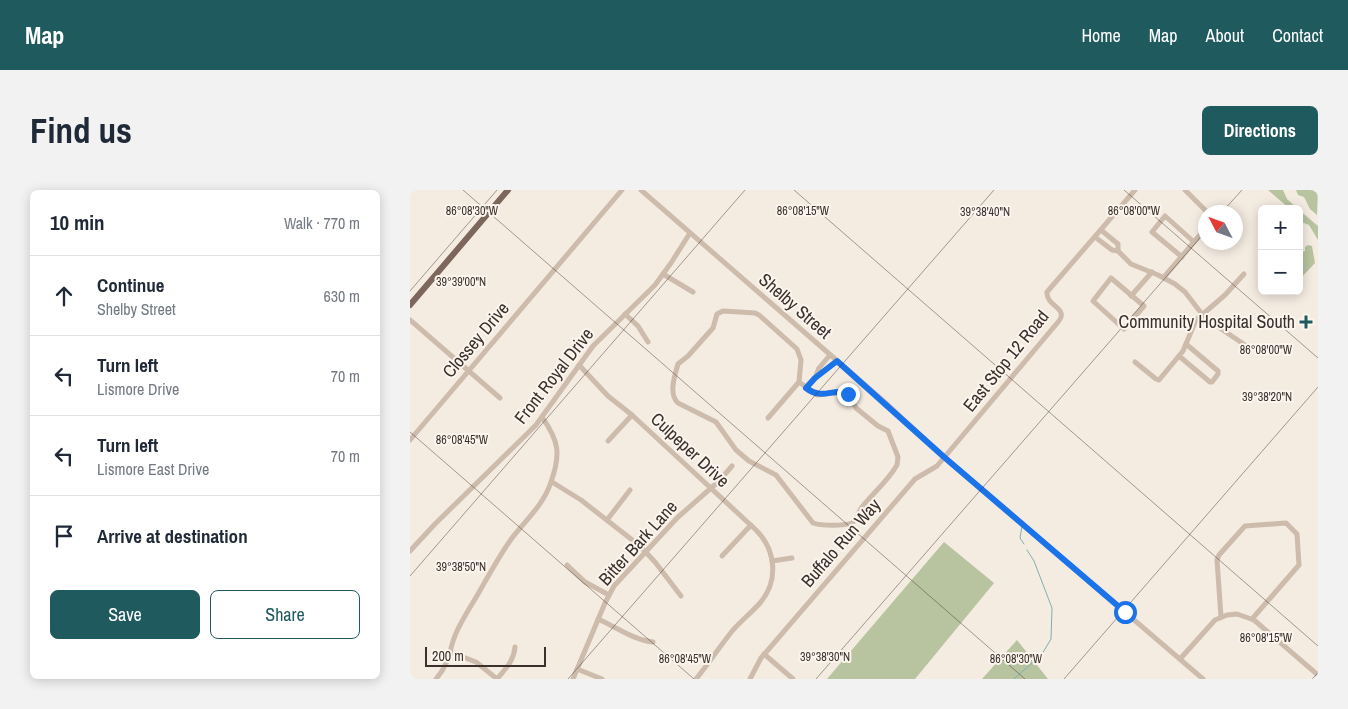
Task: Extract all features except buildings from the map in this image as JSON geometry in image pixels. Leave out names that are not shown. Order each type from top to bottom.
[{"type":"main road","points":[[410,305],[508,190]]},
{"type":"street","name":"Clossey Drive","points":[[410,440],[622,190]]},
{"type":"street","name":"Shelby Street","points":[[641,190],[944,457],[1200,678]]},
{"type":"street","name":"East Stop 12 Road","points":[[944,457],[1061,318],[1058,310],[1048,299],[1047,292],[1135,190]]},
{"type":"street","points":[[1185,190],[1200,205]]},
{"type":"street","points":[[1182,257],[1152,232],[1156,227],[1165,216],[1194,242]]},
{"type":"street","points":[[1101,230],[1118,244],[1118,251]]},
{"type":"street","name":"Front Royal Drive","points":[[410,551],[542,418],[579,365],[600,339],[650,291],[690,233]]},
{"type":"street","points":[[1095,237],[1112,250],[1118,251],[1130,264],[1164,278],[1183,291],[1202,315],[1248,347]]},
{"type":"street","points":[[1164,278],[1198,237]]},
{"type":"street","points":[[1131,296],[1152,272]]},
{"type":"street","points":[[663,274],[693,292]]},
{"type":"street","points":[[1135,362],[1158,380],[1179,356],[1196,320],[1229,291],[1244,274]]},
{"type":"street","points":[[1111,278],[1131,296],[1144,306],[1124,329],[1093,301],[1111,278]]},
{"type":"street","points":[[768,418],[799,382],[801,360],[796,347],[759,315],[744,312],[719,312],[713,328],[688,356],[679,363],[672,392],[674,399],[678,403],[716,422],[736,450],[749,461],[776,475],[814,523],[834,525],[849,524],[855,521],[862,508],[897,465],[898,457],[888,430],[878,426],[856,408],[847,393],[817,395],[799,382]]},
{"type":"street","points":[[625,314],[638,326],[648,342]]},
{"type":"street","points":[[410,320],[500,398]]},
{"type":"street","points":[[1179,356],[1210,382],[1218,374],[1218,371],[1186,344]]},
{"type":"street","points":[[815,378],[819,368],[830,355]]},
{"type":"street","points":[[806,388],[815,378],[837,361]]},
{"type":"street","name":"Culpeper Drive","points":[[579,365],[608,396],[632,415],[751,525],[766,543],[772,561]]},
{"type":"street","points":[[608,441],[632,415]]},
{"type":"street","points":[[436,679],[446,665],[456,632],[497,561],[511,539],[540,504],[552,482],[557,460],[557,447],[553,432],[542,418]]},
{"type":"street","name":"Buffalo Run Way","points":[[750,679],[757,663],[764,654],[915,479],[936,466],[944,457]]},
{"type":"street","name":"Bitter Bark Lane","points":[[573,679],[609,595],[619,580],[677,518],[732,466]]},
{"type":"street","points":[[552,482],[581,500],[646,551],[681,596]]},
{"type":"street","points":[[607,520],[630,490]]},
{"type":"street","points":[[1221,617],[1217,558],[1242,527],[1246,525],[1283,523],[1297,533],[1298,565],[1252,619]]},
{"type":"street","points":[[722,556],[751,525]]},
{"type":"street","points":[[696,679],[734,630],[763,598],[772,579],[772,561],[792,558]]},
{"type":"street","points":[[568,565],[585,582],[609,595]]},
{"type":"street","points":[[1180,659],[1212,623],[1221,617],[1236,614],[1252,619],[1318,675]]},
{"type":"street","points":[[598,619],[620,628],[641,641],[653,642]]},
{"type":"street","points":[[450,652],[476,662],[497,679],[510,662],[515,647]]},
{"type":"street","points":[[764,654],[793,679]]},
{"type":"street","points":[[577,669],[602,679]]},
{"type":"green space","points":[[1268,190],[1283,190],[1287,199],[1294,205],[1285,205]]},
{"type":"green space","points":[[1296,190],[1318,190],[1317,215],[1310,209],[1304,197],[1298,195]]},
{"type":"green space","points":[[1303,213],[1318,226],[1318,240],[1309,225],[1303,223]]},
{"type":"green space","points":[[1308,245],[1312,246],[1315,263],[1303,276],[1303,252],[1305,251],[1305,247]]},
{"type":"green space","points":[[944,542],[994,583],[915,679],[827,679]]},
{"type":"green space","points":[[1017,640],[1048,679],[982,679]]},
{"type":"waterway","points":[[1022,526],[1020,538],[1024,544]]},
{"type":"waterway","points":[[1014,679],[1042,654],[1051,639],[1052,608],[1034,561],[1027,550]]},
{"type":"place","name":"Community Hospital South","points":[[1306,322]]},
{"type":"route","points":[[848,394],[843,392],[817,395],[806,388],[815,378],[837,361],[944,457],[1125,612]]}]
